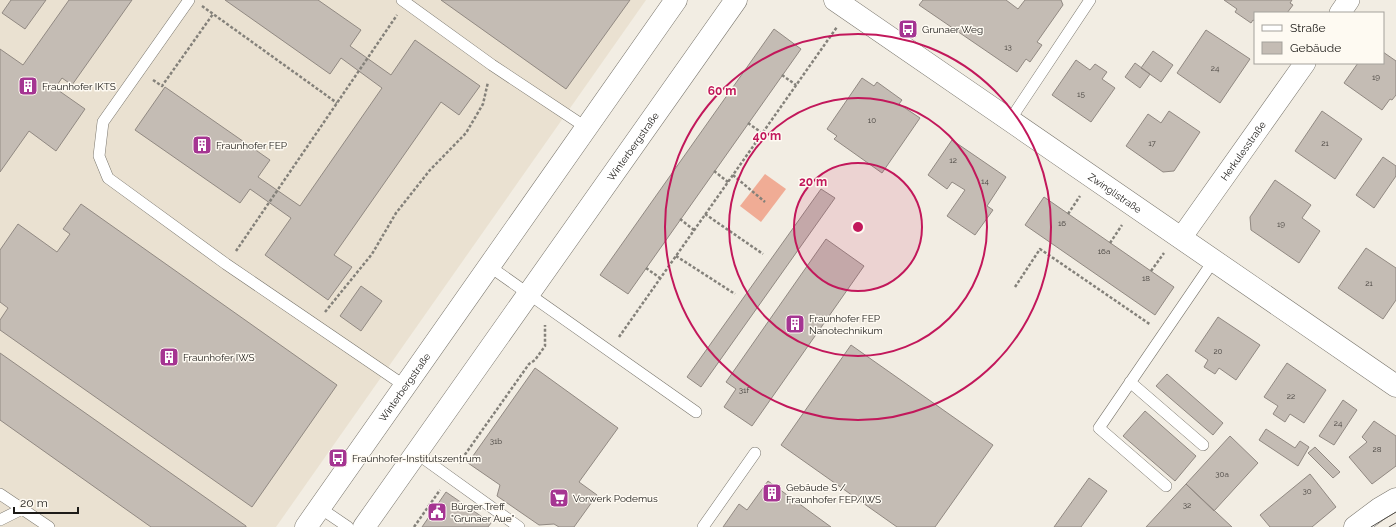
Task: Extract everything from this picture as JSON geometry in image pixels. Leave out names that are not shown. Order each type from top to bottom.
[{"type":"main road","name":"Winterbergstraße","points":[[306,527],[676,0]]},
{"type":"main road","name":"Winterbergstraße","points":[[364,527],[416,453],[537,299],[736,0]]},
{"type":"main road","name":"Zwinglistraße","points":[[842,5],[1396,386]]},
{"type":"main road","points":[[1355,527],[1379,509],[1396,499]]},
{"type":"street","points":[[1341,12],[1349,0]]},
{"type":"street","name":"Herkulesstraße","points":[[1181,238],[1304,64]]},
{"type":"lane","points":[[1010,120],[1090,0]]},
{"type":"lane","points":[[404,1],[492,65],[586,128]]},
{"type":"lane","points":[[194,2],[140,70],[103,122],[98,156],[108,178],[226,264],[405,386]]},
{"type":"lane","points":[[1166,486],[1098,428],[1214,260]]},
{"type":"lane","points":[[489,266],[696,412]]},
{"type":"lane","points":[[1130,382],[1203,445]]},
{"type":"lane","points":[[416,453],[519,527]]},
{"type":"lane","points":[[703,527],[755,453]]},
{"type":"lane","points":[[0,494],[49,527]]},
{"type":"lane","points":[[320,508],[348,527]]},
{"type":"lane","points":[[0,520],[22,509]]},
{"type":"path","points":[[226,264],[337,103],[404,1]]},
{"type":"path","points":[[194,2],[337,103]]},
{"type":"path","points":[[610,351],[796,86],[842,5]]},
{"type":"path","points":[[140,70],[162,86],[213,14]]},
{"type":"path","points":[[315,325],[372,254],[396,213],[430,170],[466,133],[483,104],[492,65]]},
{"type":"path","points":[[782,75],[796,86]]},
{"type":"path","points":[[748,123],[762,133]]},
{"type":"path","points":[[714,171],[728,182]]},
{"type":"path","points":[[733,175],[765,202]]},
{"type":"path","points":[[705,214],[763,254]]},
{"type":"path","points":[[680,219],[694,230]]},
{"type":"path","points":[[1015,287],[1040,249],[1164,333]]},
{"type":"path","points":[[676,256],[735,294]]},
{"type":"path","points":[[646,268],[660,278]]},
{"type":"path","points":[[414,527],[529,364],[535,360],[545,346],[537,299]]},
{"type":"shaded area","points":[[0,0],[646,0],[276,527],[0,527]]},
{"type":"shaded area","points":[[765,174],[786,189],[761,222],[740,206]]},
{"type":"building","points":[[11,0],[46,0],[25,29],[2,13]]},
{"type":"building","name":"Fraunhofer IKTS","points":[[69,0],[132,0],[72,85],[62,78],[55,88],[85,109],[56,151],[29,131],[0,172],[0,49],[23,65]]},
{"type":"building","name":"Fraunhofer FEP","points":[[225,0],[318,0],[361,30],[350,46],[391,75],[415,40],[480,86],[459,115],[441,102],[334,255],[352,267],[328,300],[265,255],[291,218],[250,189],[240,203],[135,130],[165,87],[270,160],[258,177],[300,206],[382,88],[341,58],[330,74]]},
{"type":"building","points":[[441,0],[630,0],[566,89]]},
{"type":"building","points":[[923,0],[1006,0],[1018,9],[1025,0],[1061,0],[1063,5],[1037,42],[1042,45],[1030,62],[1026,59],[1017,72],[919,5]]},
{"type":"building","points":[[1224,0],[1292,0],[1290,3],[1293,5],[1288,12],[1254,12],[1254,20],[1251,23],[1235,12],[1237,9]]},
{"type":"building","points":[[774,29],[801,49],[628,294],[600,275]]},
{"type":"building","points":[[1206,30],[1250,59],[1220,103],[1177,73]]},
{"type":"building","points":[[1153,51],[1173,65],[1161,82],[1141,68]]},
{"type":"building","points":[[1384,53],[1396,61],[1396,95],[1392,100],[1390,99],[1382,110],[1344,83],[1357,64],[1384,64]]},
{"type":"building","points":[[1076,60],[1090,70],[1095,64],[1107,72],[1102,79],[1115,88],[1091,122],[1052,95]]},
{"type":"building","points":[[1135,63],[1150,74],[1140,88],[1125,77]]},
{"type":"building","points":[[862,78],[874,86],[877,82],[902,100],[899,104],[920,118],[882,173],[834,139],[837,136],[827,129]]},
{"type":"building","points":[[1169,111],[1200,132],[1174,171],[1163,172],[1126,146],[1148,114],[1161,123]]},
{"type":"building","points":[[1322,111],[1362,139],[1335,179],[1295,151]]},
{"type":"building","points":[[952,140],[1006,177],[987,206],[993,210],[975,235],[947,216],[965,190],[952,182],[947,189],[928,175]]},
{"type":"building","points":[[1383,157],[1396,166],[1396,176],[1374,208],[1356,195]]},
{"type":"building","points":[[1275,180],[1311,205],[1302,218],[1320,231],[1299,263],[1251,230],[1250,217]]},
{"type":"building","points":[[821,189],[835,198],[701,387],[687,377]]},
{"type":"building","points":[[1044,197],[1174,287],[1155,315],[1025,225]]},
{"type":"building","name":"Fraunhofer IWS","points":[[81,204],[337,385],[252,507],[0,330],[0,320],[8,308],[0,302],[0,250],[18,224],[57,252],[70,234],[63,229]]},
{"type":"building","name":"Fraunhofer FEP Nanotechnikum","points":[[826,239],[864,266],[752,426],[724,407],[736,389],[726,382]]},
{"type":"building","points":[[1366,248],[1396,268],[1396,300],[1383,319],[1338,288]]},
{"type":"building","points":[[361,286],[382,301],[361,331],[340,316]]},
{"type":"building","points":[[1218,317],[1260,345],[1236,380],[1219,368],[1215,374],[1204,367],[1208,360],[1195,351]]},
{"type":"building","points":[[851,345],[993,445],[935,527],[897,527],[781,445]]},
{"type":"building","points":[[0,353],[246,527],[151,527],[0,420]]},
{"type":"building","points":[[1287,363],[1326,390],[1304,423],[1290,414],[1285,422],[1273,414],[1278,406],[1264,397]]},
{"type":"building","points":[[535,368],[618,428],[579,482],[597,495],[574,527],[559,527],[554,524],[539,525],[497,496],[500,485],[468,463]]},
{"type":"building","points":[[1167,374],[1223,423],[1213,435],[1156,386]]},
{"type":"building","points":[[1343,400],[1357,410],[1334,445],[1319,436]]},
{"type":"building","points":[[1145,411],[1196,456],[1175,481],[1123,436]]},
{"type":"building","points":[[1374,421],[1396,436],[1396,466],[1372,484],[1349,457],[1367,442],[1362,437]]},
{"type":"building","points":[[1266,429],[1295,448],[1300,441],[1309,447],[1298,466],[1259,440]]},
{"type":"building","points":[[1230,436],[1258,463],[1214,511],[1186,484]]},
{"type":"building","points":[[1315,447],[1340,472],[1333,478],[1308,453]]},
{"type":"building","points":[[1310,474],[1336,507],[1312,527],[1270,527],[1260,515]]},
{"type":"building","points":[[1089,478],[1107,491],[1081,527],[1054,527]]},
{"type":"building","name":"Gebäude S / Fraunhofer FEP/IWS","points":[[768,481],[831,527],[723,527],[739,504],[747,510]]},
{"type":"building","points":[[1186,484],[1202,499],[1232,527],[1146,527]]},
{"type":"building","points":[[446,492],[491,523],[488,527],[422,527]]},
{"type":"tram line","points":[[1371,527],[1396,512]]},
{"type":"tram line","points":[[1389,527],[1396,523]]},
{"type":"place","name":"Grunaer Weg","points":[[908,29]]},
{"type":"place","name":"Fraunhofer IKTS","points":[[28,86]]},
{"type":"place","name":"Fraunhofer FEP","points":[[202,145]]},
{"type":"place","name":"Fraunhofer FEP Nanotechnikum","points":[[795,324]]},
{"type":"place","name":"Fraunhofer IWS","points":[[169,357]]},
{"type":"place","name":"Fraunhofer-Institutszentrum","points":[[338,458]]},
{"type":"place","name":"Gebäude S / Fraunhofer FEP/IWS","points":[[772,493]]},
{"type":"place","name":"Vorwerk Podemus","points":[[559,498]]},
{"type":"place","name":"Bürger Treff \"Grunaer Aue\"","points":[[437,512]]}]
